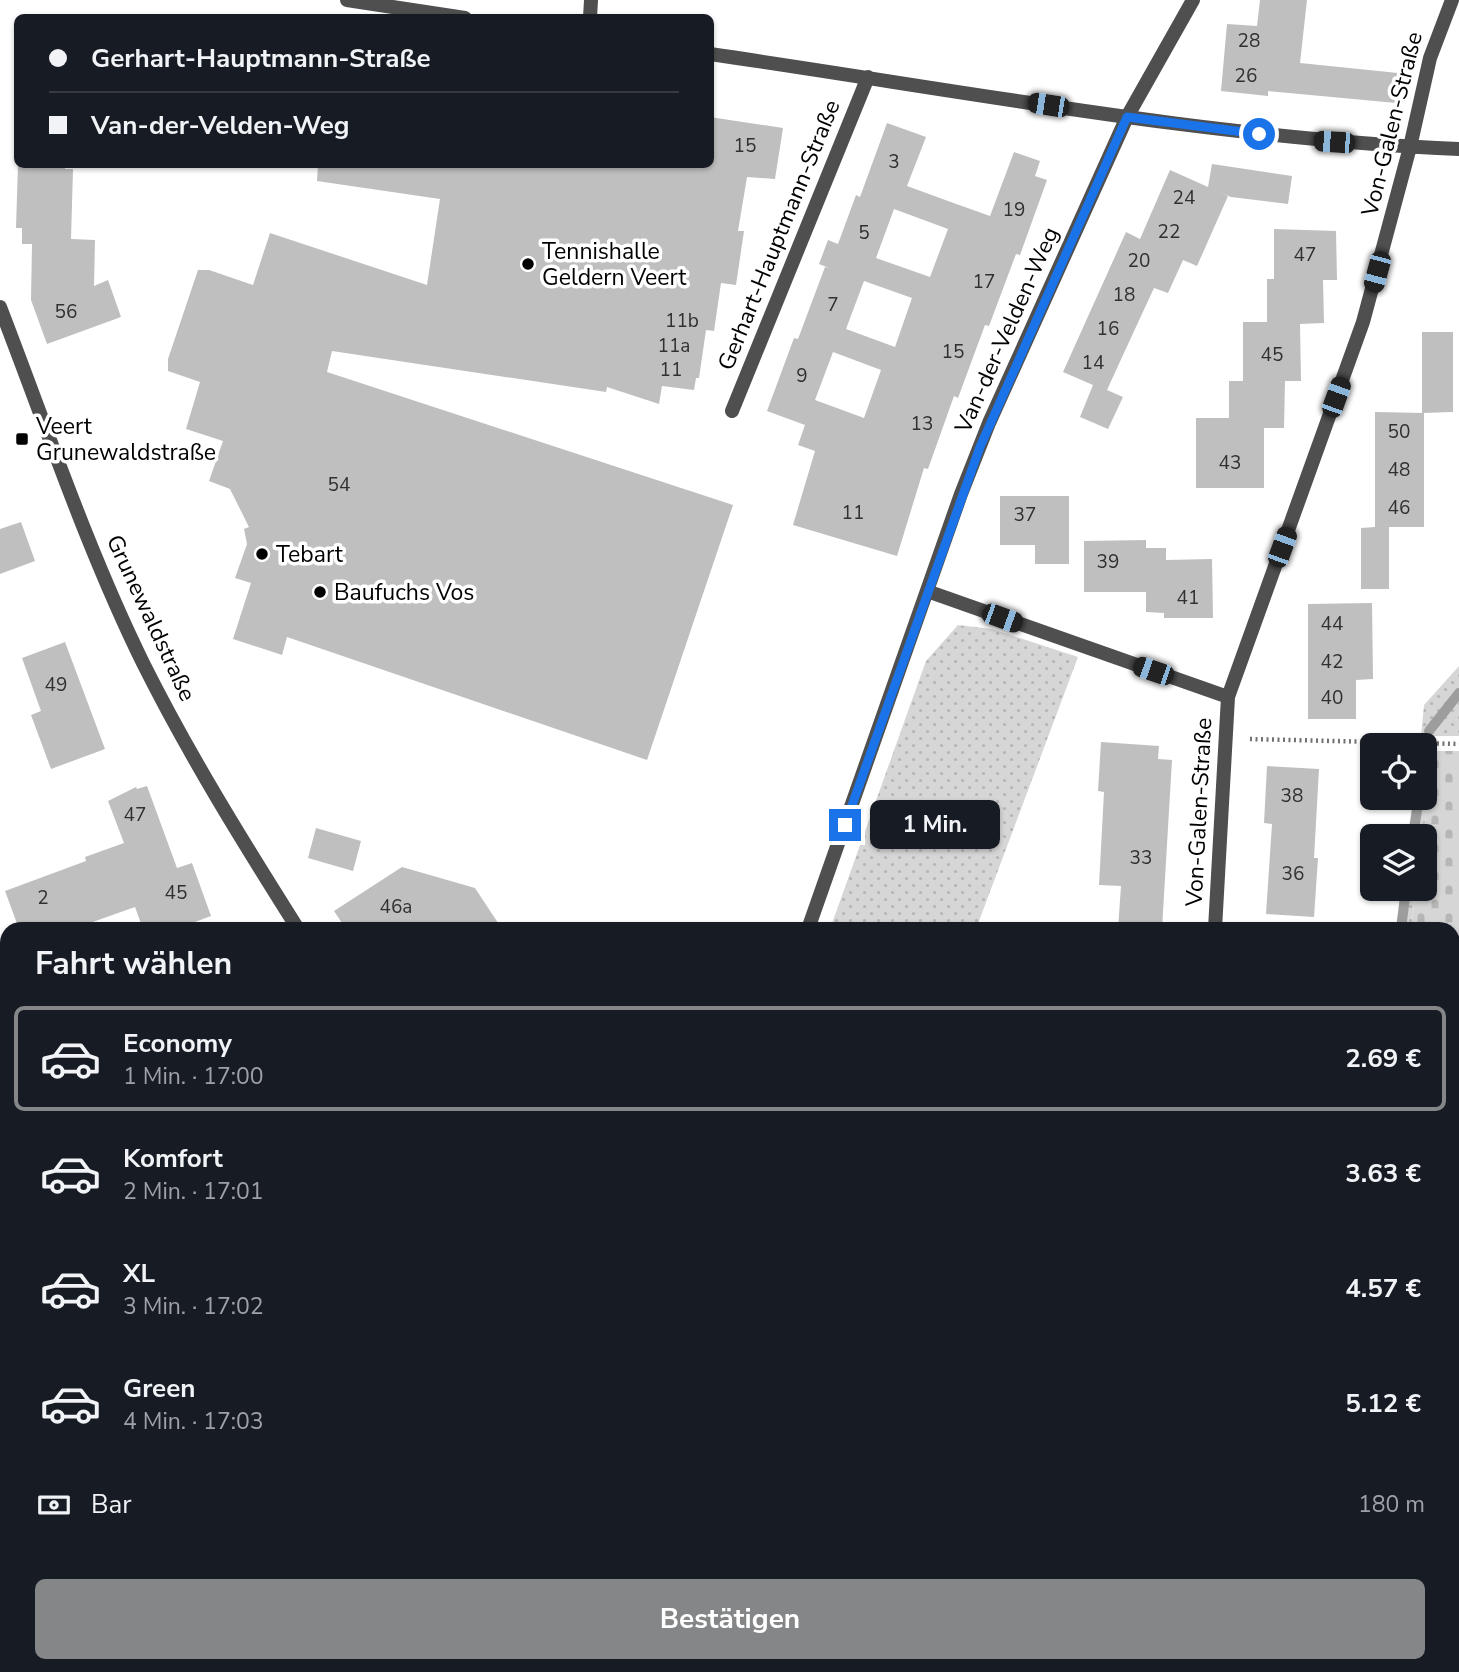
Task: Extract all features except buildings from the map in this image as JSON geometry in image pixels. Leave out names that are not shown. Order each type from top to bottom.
[{"type":"street","points":[[347,0],[439,14]]},
{"type":"street","name":"Van-der-Velden-Weg","points":[[810,922],[989,423],[1127,117],[1193,0]]},
{"type":"street","name":"Von-Galen-Straße","points":[[1215,922],[1228,697],[1363,322],[1410,147],[1430,58],[1452,0]]},
{"type":"street","name":"Gerhart-Hauptmann-Straße","points":[[714,55],[1127,117],[1308,140],[1459,149]]},
{"type":"street","name":"Gerhart-Hauptmann-Straße","points":[[732,411],[868,77]]},
{"type":"street","name":"Grunewaldstraße","points":[[0,307],[78,511],[143,662],[203,776],[294,922]]},
{"type":"street","name":"Von-Galen-Straße","points":[[927,591],[1228,697]]},
{"type":"path","points":[[1224,738],[1459,744]]},
{"type":"green space","points":[[958,625],[992,629],[1078,657],[979,922],[833,922],[926,661]]},
{"type":"green space","points":[[1459,666],[1459,736],[1421,733],[1424,705]]},
{"type":"green space","points":[[1437,751],[1459,751],[1459,922],[1412,922],[1414,901],[1437,901],[1437,824],[1425,824],[1427,810],[1437,810]]},
{"type":"green space","points":[[1411,810],[1427,810],[1425,824],[1410,824]]},
{"type":"green space","points":[[1400,901],[1414,901],[1412,922],[1397,922]]},
{"type":"waterway","points":[[1429,731],[1459,693]]},
{"type":"waterway","points":[[1415,824],[1417,810]]},
{"type":"waterway","points":[[1402,922],[1404,901]]},
{"type":"place","name":"Tennishalle Geldern Veert","points":[[528,264]]},
{"type":"place","name":"Veert Grunewaldstraße","points":[[22,439]]},
{"type":"place","name":"Tebart","points":[[262,554]]},
{"type":"place","name":"Baufuchs Vos","points":[[320,592]]},
{"type":"route","points":[[845,825],[961,494],[1000,400],[1127,117],[1259,134]]}]
